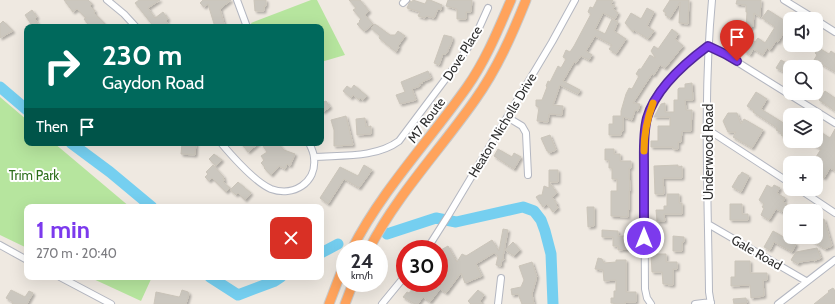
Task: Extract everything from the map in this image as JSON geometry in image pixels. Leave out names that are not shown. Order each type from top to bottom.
[{"type":"highway","name":"M7 Route","points":[[356,240],[364,225],[380,202],[467,87],[481,65],[495,38],[511,0]]},
{"type":"highway","name":"M7 Route","points":[[374,240],[393,209],[453,131],[490,77],[515,28],[526,0]]},
{"type":"highway","points":[[329,302],[336,285]]},
{"type":"highway","points":[[346,303],[350,292]]},
{"type":"street","points":[[107,0],[133,24]]},
{"type":"street","points":[[237,0],[246,24]]},
{"type":"street","name":"Heaton Nicholls Drive","points":[[433,240],[552,42],[575,0]]},
{"type":"street","name":"Underwood Road","points":[[711,303],[709,292],[707,129],[708,46],[712,0]]},
{"type":"street","points":[[784,0],[804,12]]},
{"type":"street","name":"Dove Place","points":[[314,157],[374,153],[390,148],[399,141],[464,54],[475,37],[488,8]]},
{"type":"street","points":[[823,24],[835,32]]},
{"type":"street","points":[[651,304],[647,298],[645,289],[644,135],[647,117],[654,102],[670,80],[696,54],[708,46],[725,54],[835,123]]},
{"type":"street","points":[[507,117],[522,126],[526,133],[528,175]]},
{"type":"street","points":[[707,129],[783,178]]},
{"type":"street","points":[[224,146],[260,182],[271,189],[282,192],[293,191],[310,178],[313,171],[314,157],[310,146]]},
{"type":"street","points":[[810,196],[835,213]]},
{"type":"street","name":"Gale Road","points":[[708,224],[806,281]]},
{"type":"street","points":[[0,245],[24,258]]},
{"type":"street","points":[[778,304],[835,260]]},
{"type":"street","points":[[498,304],[501,278]]},
{"type":"street","points":[[66,280],[111,304]]},
{"type":"street","points":[[382,304],[396,287]]},
{"type":"street","points":[[695,304],[711,303]]},
{"type":"green space","points":[[311,0],[317,0],[345,55],[324,61],[324,24],[251,23]]},
{"type":"green space","name":"Trim Park","points":[[0,97],[24,117],[24,146],[58,146],[126,204],[24,204],[24,247],[0,235]]},
{"type":"green space","points":[[96,280],[151,280],[141,301]]},
{"type":"building","points":[[64,0],[88,0],[92,4],[90,6],[95,11],[94,13],[104,23],[88,24],[84,19],[86,18],[77,9],[73,12]]},
{"type":"building","points":[[139,0],[160,0],[148,8],[155,18],[163,12],[168,19],[166,21],[168,24],[152,24],[135,3]]},
{"type":"building","points":[[203,0],[231,0],[220,9],[224,24],[214,24],[208,4],[204,7],[200,3]]},
{"type":"building","points":[[254,0],[266,0],[264,11],[255,11]]},
{"type":"building","points":[[349,0],[360,0],[369,11],[365,15],[373,24],[366,30],[364,31],[357,24],[361,19],[353,10],[356,8]]},
{"type":"building","points":[[413,0],[425,4],[427,0],[430,0],[442,5],[441,10],[438,9],[434,18],[418,16],[420,12],[407,8],[410,1],[412,2]]},
{"type":"building","points":[[448,0],[472,0],[471,12],[466,12],[466,19],[457,19],[457,9],[446,6]]},
{"type":"building","points":[[597,0],[613,0],[611,4],[615,6],[613,9],[618,13],[615,19],[603,13],[595,29],[605,34],[612,19],[618,22],[614,31],[626,39],[616,54],[609,49],[612,45],[595,36],[586,51],[592,55],[589,60],[581,56],[576,63],[574,62],[563,81],[580,90],[578,94],[560,85],[553,105],[563,106],[562,115],[549,114],[548,122],[537,121],[539,107],[536,106],[536,100],[542,100],[548,81],[550,82],[558,66],[561,68],[566,59],[563,57],[566,50],[570,52],[574,46],[591,14],[588,12],[590,7],[593,8]]},
{"type":"building","points":[[670,0],[689,0],[688,24],[679,23],[680,2],[670,18],[665,15],[666,13],[663,11]]},
{"type":"building","points":[[737,0],[761,0],[760,17],[754,13],[753,27],[752,26],[745,37],[755,42],[758,38],[765,43],[775,27],[762,18],[768,10],[783,20],[783,33],[778,42],[776,41],[770,50],[767,48],[763,55],[753,49],[750,55],[744,51],[745,48],[731,39],[738,28],[739,29],[742,25],[746,27],[746,5],[736,4]]},
{"type":"building","points":[[647,8],[654,12],[647,26],[654,31],[648,39],[634,30],[633,32],[625,23],[631,13],[641,19]]},
{"type":"building","points":[[32,10],[37,17],[35,19],[38,24],[31,24],[25,15]]},
{"type":"building","points":[[3,21],[13,31],[0,38],[0,24]]},
{"type":"building","points":[[375,24],[390,35],[395,35],[398,31],[405,36],[396,52],[379,38],[380,36],[371,28]]},
{"type":"building","points":[[672,29],[678,34],[675,39],[683,46],[665,68],[660,65],[654,75],[652,74],[633,103],[640,104],[638,111],[635,110],[632,120],[623,117],[623,131],[621,131],[621,135],[609,135],[609,124],[613,124],[613,116],[621,116],[626,94],[629,88],[632,89],[639,76],[636,74],[650,55],[655,58],[651,51],[654,46],[658,49]]},
{"type":"building","points":[[444,35],[452,37],[452,41],[447,53],[443,54],[439,65],[434,63]]},
{"type":"building","points":[[823,50],[829,54],[831,51],[835,54],[835,72],[823,65],[823,60],[814,60],[817,55],[815,53],[823,52]]},
{"type":"building","points":[[781,60],[783,61],[783,72],[776,68]]},
{"type":"building","points":[[428,71],[431,78],[419,84],[420,86],[412,89],[416,100],[400,104],[396,95],[405,92],[401,82]]},
{"type":"building","points":[[692,83],[693,100],[685,100],[686,110],[692,110],[691,131],[682,131],[681,142],[678,142],[678,149],[673,149],[673,147],[651,147],[651,141],[658,141],[658,126],[670,126],[670,117],[654,117],[661,104],[665,103],[665,112],[674,112],[674,100],[678,100],[678,89],[685,88],[685,84]]},
{"type":"building","points":[[354,85],[367,96],[363,100],[360,98],[359,100],[353,95],[351,98],[343,91],[347,86],[351,89]]},
{"type":"building","points":[[825,91],[835,98],[835,111],[819,100],[823,100],[823,94]]},
{"type":"building","points":[[756,92],[767,99],[761,109],[783,123],[783,136],[781,135],[782,133],[776,130],[777,128],[753,112],[754,111],[747,106]]},
{"type":"building","points":[[326,101],[330,107],[324,111],[324,102]]},
{"type":"building","points":[[728,113],[737,113],[741,124],[744,119],[763,130],[752,148],[733,137],[736,132],[728,132],[723,121]]},
{"type":"building","points":[[346,116],[353,145],[334,146],[334,130],[331,120]]},
{"type":"building","points":[[365,118],[366,127],[371,126],[371,134],[357,135],[356,119]]},
{"type":"building","points":[[835,129],[835,171],[830,168],[824,178],[823,156],[817,156],[821,149],[819,148],[823,148],[823,134],[830,138]]},
{"type":"building","points":[[550,135],[556,150],[549,153],[541,138]]},
{"type":"building","points":[[182,146],[196,146],[195,155],[181,154]]},
{"type":"building","points":[[243,146],[255,146],[248,152]]},
{"type":"building","points":[[263,146],[281,146],[284,150],[295,154],[290,166],[287,164],[285,169],[279,166],[271,175],[261,163],[264,160],[261,156],[267,152]]},
{"type":"building","points":[[498,149],[512,157],[514,153],[521,157],[514,169],[494,156]]},
{"type":"building","points":[[605,149],[614,149],[614,154],[620,154],[620,161],[631,161],[631,168],[629,168],[630,191],[628,217],[611,216],[611,191],[617,191],[617,179],[612,179],[612,168],[609,168],[609,160],[605,160]]},
{"type":"building","points":[[214,154],[222,160],[216,166],[209,159]]},
{"type":"building","points":[[213,165],[224,177],[223,179],[225,180],[223,182],[230,188],[226,192],[212,178],[209,181],[205,177],[208,174],[206,172]]},
{"type":"building","points":[[364,165],[372,170],[359,188],[344,179],[328,204],[320,198],[340,167],[358,176]]},
{"type":"building","points":[[678,165],[678,167],[682,166],[682,178],[663,178],[664,194],[655,194],[654,166]]},
{"type":"building","points":[[549,170],[558,170],[558,182],[549,182]]},
{"type":"building","points":[[742,172],[749,176],[741,192],[732,187]]},
{"type":"building","points":[[238,182],[251,193],[245,200],[238,193],[236,195],[230,190]]},
{"type":"building","points":[[549,182],[557,193],[552,197],[558,208],[553,212],[547,204],[543,207],[536,197],[542,195],[544,186],[549,188]]},
{"type":"building","points":[[767,185],[772,188],[774,185],[780,188],[777,193],[785,198],[783,202],[787,204],[783,204],[782,212],[776,209],[769,220],[761,215],[764,204],[759,200]]},
{"type":"building","points":[[667,194],[679,194],[679,203],[682,203],[682,214],[664,214],[665,221],[657,221],[656,210],[664,210],[664,206],[667,206]]},
{"type":"building","points":[[730,204],[742,204],[742,214],[748,214],[748,220],[730,220]]},
{"type":"building","points":[[587,207],[594,207],[594,226],[588,227]]},
{"type":"building","points":[[823,219],[832,246],[825,249],[817,244],[823,244]]},
{"type":"building","points":[[503,229],[508,230],[503,257],[504,260],[502,259],[501,266],[496,265],[498,256],[494,253],[476,264],[482,276],[465,283],[461,273],[448,290],[448,246],[457,262],[462,254],[466,256],[492,240],[499,251]]},
{"type":"building","points":[[602,230],[618,231],[618,236],[629,236],[628,249],[618,250],[618,246],[613,246],[613,237],[602,237]]},
{"type":"building","points":[[773,231],[783,237],[783,244],[796,244],[792,252],[774,242],[770,250],[764,247]]},
{"type":"building","points":[[673,236],[684,237],[684,242],[682,242],[682,251],[673,251]]},
{"type":"building","points":[[513,242],[520,250],[514,256],[505,250]]},
{"type":"building","points":[[817,248],[821,258],[814,261],[800,262],[798,264],[791,260],[796,252]]},
{"type":"building","points":[[666,254],[666,262],[677,262],[677,269],[673,269],[673,285],[663,284],[662,272],[652,272],[651,255]]},
{"type":"building","points":[[598,258],[602,259],[604,263],[616,262],[616,260],[626,260],[626,292],[636,292],[636,302],[625,302],[625,304],[611,303],[611,298],[614,298],[614,291],[616,291],[616,280],[604,281],[603,270],[595,269]]},
{"type":"building","points":[[735,261],[750,261],[750,273],[767,273],[767,280],[763,280],[764,296],[751,298],[750,285],[731,286],[731,277],[735,277]]},
{"type":"building","points":[[532,262],[537,277],[532,294],[534,304],[522,304],[518,294],[512,295],[511,289],[521,287],[524,280],[519,266]]},
{"type":"building","points":[[833,288],[835,291],[835,304],[814,304],[829,292],[828,291]]},
{"type":"building","points":[[11,290],[25,297],[29,291],[33,293],[27,304],[12,304],[13,302],[6,298]]},
{"type":"building","points":[[182,290],[188,292],[189,294],[186,304],[154,304],[156,292],[179,297]]},
{"type":"building","points":[[478,290],[484,295],[480,301],[483,304],[471,304],[468,301]]},
{"type":"building","points":[[407,292],[438,292],[430,302],[423,297],[418,304],[415,304],[403,297]]},
{"type":"building","points":[[746,298],[747,303],[734,304],[733,299]]},
{"type":"waterway","points":[[0,87],[24,107]]},
{"type":"waterway","points":[[75,146],[110,172],[148,204]]},
{"type":"waterway","points":[[387,234],[436,218],[456,222],[523,207],[534,211],[541,220],[551,254],[553,304]]},
{"type":"waterway","points":[[324,251],[336,245]]},
{"type":"waterway","points":[[215,280],[238,295],[276,280]]},
{"type":"slow traffic","points":[[644,151],[644,135],[647,117],[653,103]]},
{"type":"route","points":[[644,238],[644,135],[647,117],[654,102],[670,80],[696,54],[708,46],[737,61]]}]
